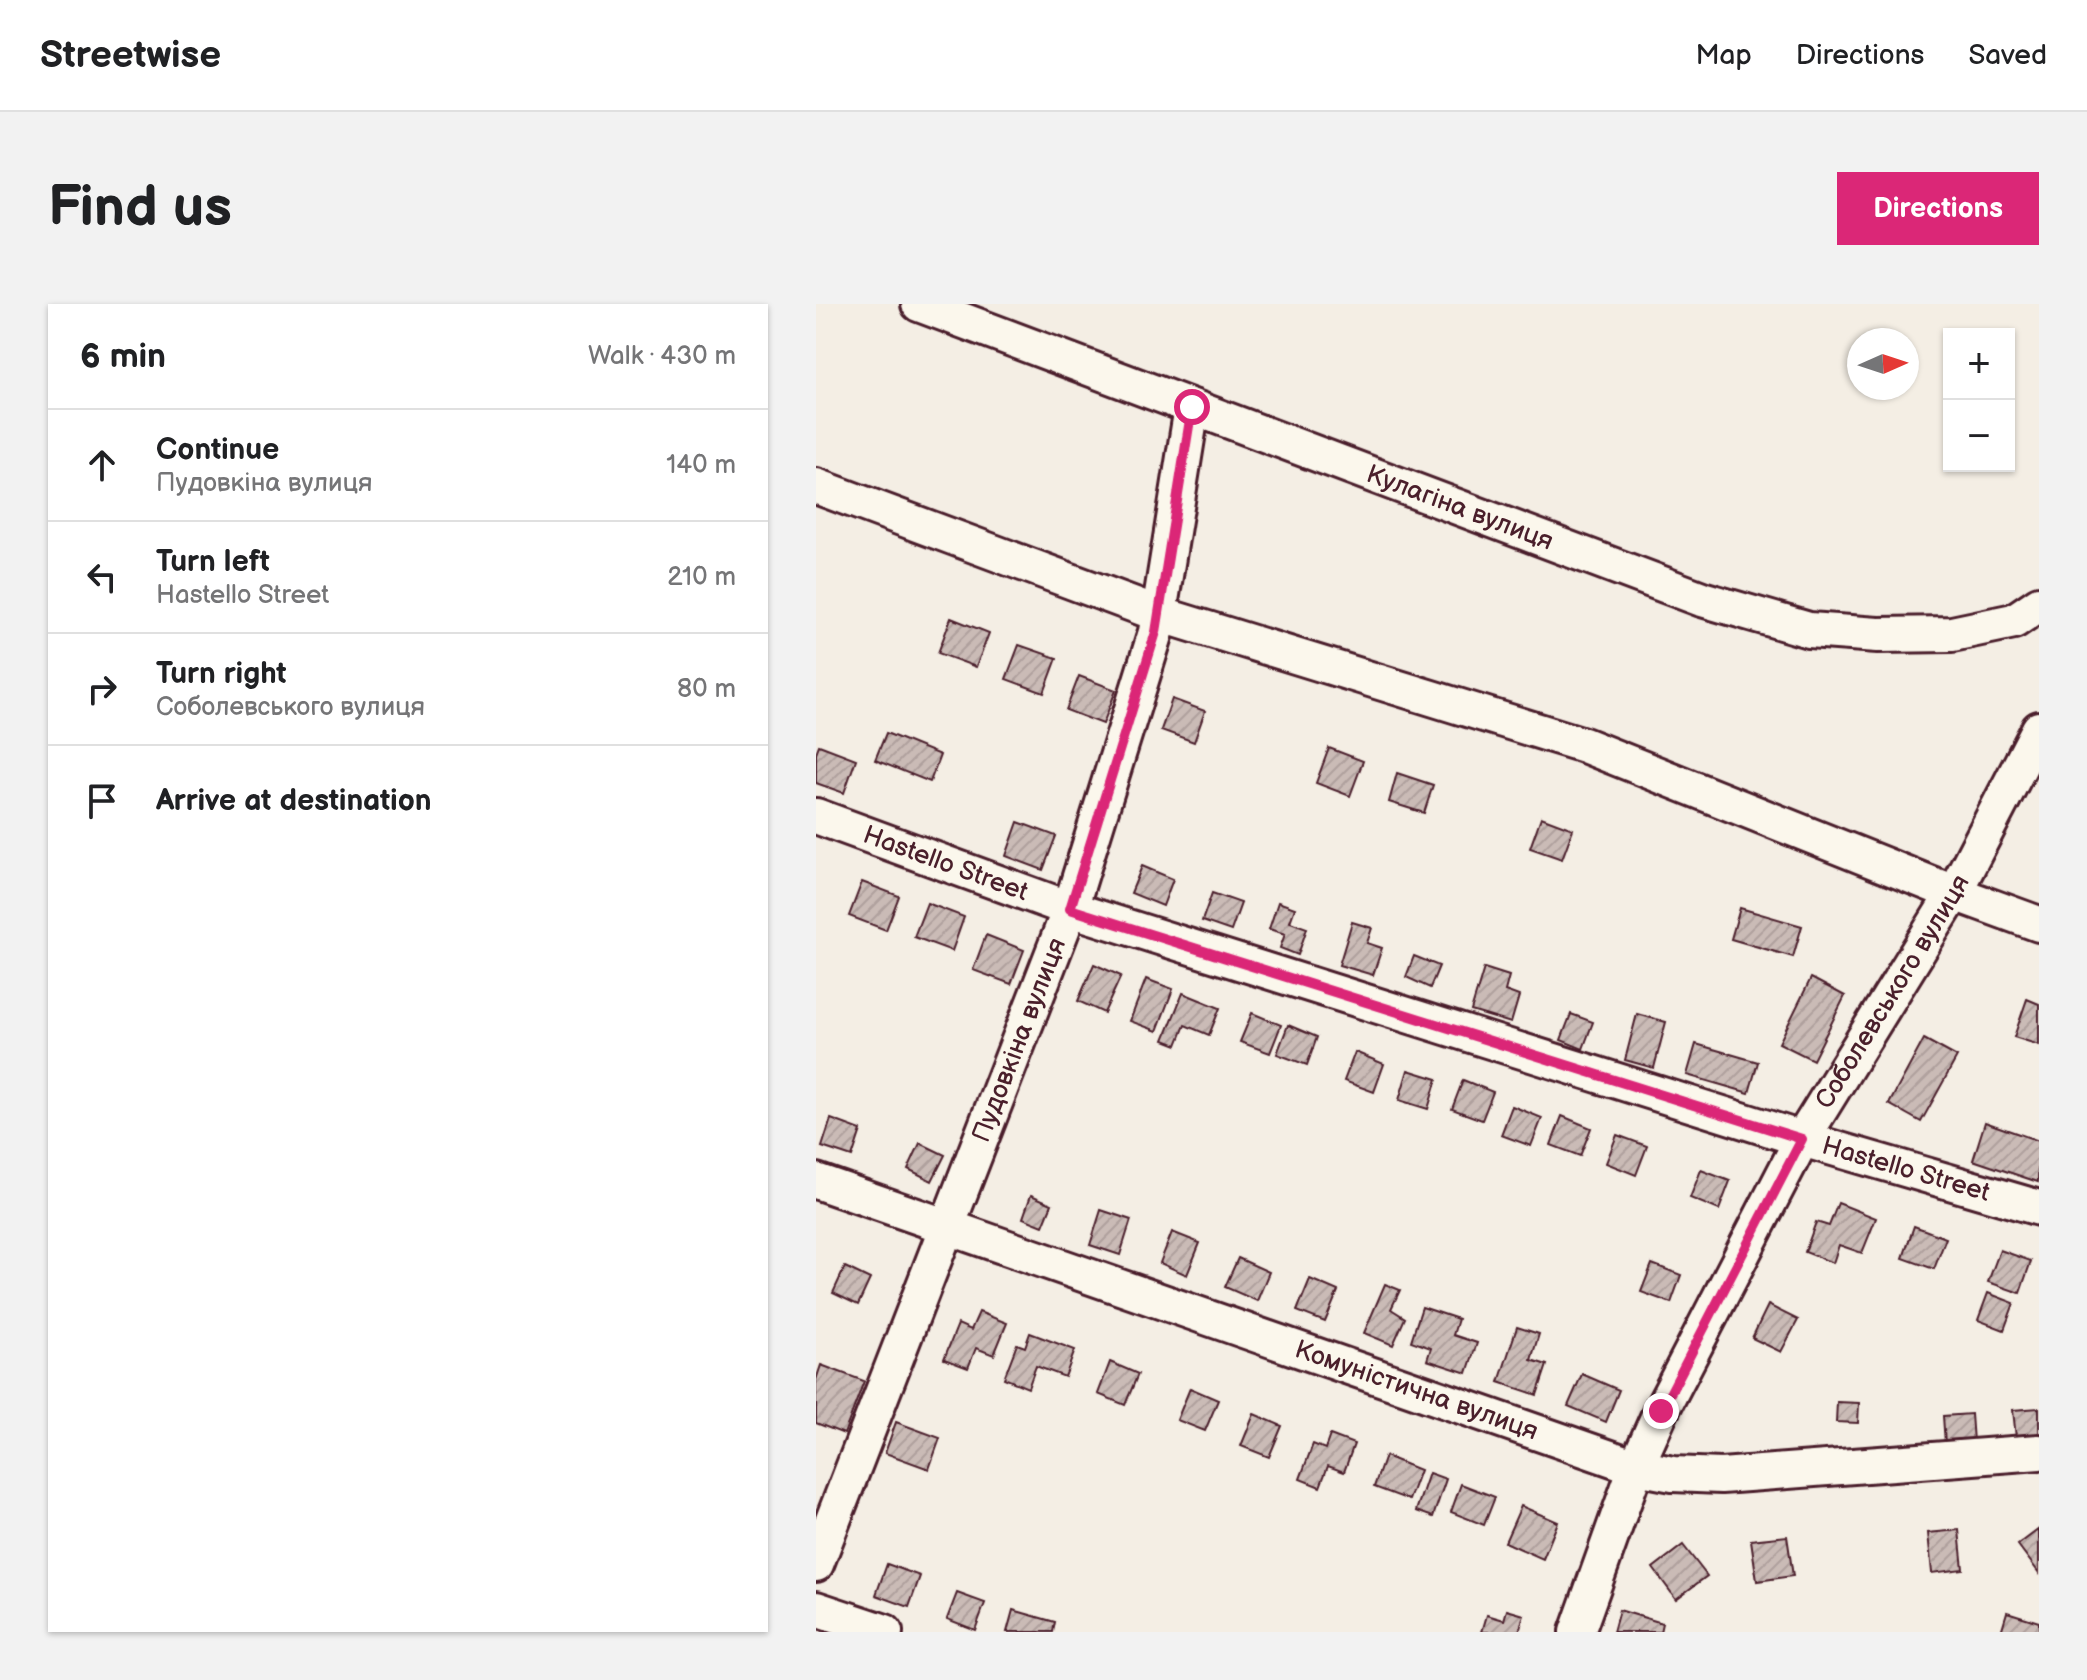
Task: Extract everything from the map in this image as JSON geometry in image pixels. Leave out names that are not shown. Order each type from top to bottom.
[{"type":"street","name":"Кулагіна вулиця","points":[[919,304],[1702,599],[1809,630],[1878,635],[1952,634],[2031,617]]},
{"type":"street","name":"Пудовкіна вулиця","points":[[816,1564],[1070,909],[1156,632],[1192,407]]},
{"type":"street","points":[[816,486],[1159,614],[1584,745],[2039,924]]},
{"type":"street","name":"Соболевського вулиця","points":[[1636,1467],[1661,1411],[1802,1139],[1954,893],[2039,729]]},
{"type":"street","name":"Hastello Street","points":[[816,816],[1070,909],[1802,1139],[2039,1208]]},
{"type":"street","name":"Комуністична вулиця","points":[[816,1181],[1636,1467],[1673,1474],[1721,1476],[2039,1452]]},
{"type":"street","points":[[1577,1632],[1636,1467]]},
{"type":"street","points":[[816,1609],[885,1632]]},
{"type":"building","points":[[951,618],[989,633],[976,667],[938,653]]},
{"type":"building","points":[[1019,645],[1057,658],[1044,693],[1006,679]]},
{"type":"building","points":[[1079,676],[1116,690],[1103,724],[1066,710]]},
{"type":"building","points":[[1172,699],[1205,711],[1194,742],[1161,730]]},
{"type":"building","points":[[886,733],[940,755],[930,782],[875,760]]},
{"type":"building","points":[[819,745],[856,759],[844,793],[816,783]]},
{"type":"building","points":[[1329,748],[1363,761],[1350,796],[1316,783]]},
{"type":"building","points":[[1397,773],[1433,785],[1424,813],[1389,802]]},
{"type":"building","points":[[1541,817],[1573,829],[1562,859],[1530,848]]},
{"type":"building","points":[[1018,822],[1056,836],[1043,870],[1006,856]]},
{"type":"building","points":[[1142,866],[1173,879],[1163,906],[1131,893]]},
{"type":"building","points":[[862,882],[899,896],[886,930],[849,916]]},
{"type":"building","points":[[1212,893],[1241,903],[1231,931],[1202,921]]},
{"type":"building","points":[[1278,902],[1295,908],[1290,922],[1307,928],[1298,955],[1280,948],[1285,934],[1269,929]]},
{"type":"building","points":[[927,903],[964,917],[952,951],[914,937]]},
{"type":"building","points":[[1740,908],[1802,926],[1793,957],[1731,939]]},
{"type":"building","points":[[1352,922],[1372,928],[1367,943],[1382,948],[1373,975],[1339,965]]},
{"type":"building","points":[[986,935],[1024,950],[1011,984],[973,970]]},
{"type":"building","points":[[1414,956],[1439,966],[1430,988],[1406,977]]},
{"type":"building","points":[[1094,964],[1121,976],[1104,1013],[1078,1001]]},
{"type":"building","points":[[1484,968],[1509,976],[1505,991],[1519,996],[1511,1023],[1471,1011]]},
{"type":"building","points":[[1811,978],[1845,996],[1813,1060],[1779,1043]]},
{"type":"building","points":[[1146,979],[1173,989],[1157,1031],[1130,1021]]},
{"type":"building","points":[[1183,993],[1220,1008],[1209,1035],[1185,1025],[1177,1045],[1164,1040]]},
{"type":"building","points":[[2027,999],[2039,1004],[2039,1045],[2014,1037]]},
{"type":"building","points":[[1252,1013],[1281,1025],[1270,1053],[1240,1042]]},
{"type":"building","points":[[1571,1014],[1593,1022],[1583,1049],[1561,1040]]},
{"type":"building","points":[[1637,1014],[1666,1022],[1654,1068],[1625,1060]]},
{"type":"building","points":[[1288,1025],[1317,1037],[1307,1065],[1277,1054]]},
{"type":"building","points":[[1924,1039],[1957,1057],[1921,1122],[1889,1104]]},
{"type":"building","points":[[1696,1044],[1758,1062],[1749,1093],[1687,1075]]},
{"type":"building","points":[[1355,1052],[1384,1064],[1374,1092],[1344,1081]]},
{"type":"building","points":[[1408,1070],[1437,1079],[1428,1109],[1399,1100]]},
{"type":"building","points":[[1463,1080],[1493,1092],[1482,1120],[1452,1109]]},
{"type":"building","points":[[1512,1106],[1542,1118],[1531,1146],[1501,1135]]},
{"type":"building","points":[[1562,1116],[1591,1128],[1580,1156],[1551,1145]]},
{"type":"building","points":[[831,1119],[861,1130],[852,1157],[822,1147]]},
{"type":"building","points":[[1985,1122],[2039,1141],[2038,1182],[1973,1160]]},
{"type":"building","points":[[1617,1135],[1647,1146],[1636,1175],[1606,1163]]},
{"type":"building","points":[[920,1143],[945,1155],[932,1181],[908,1169]]},
{"type":"building","points":[[1701,1170],[1730,1181],[1719,1210],[1690,1198]]},
{"type":"building","points":[[1031,1195],[1052,1204],[1043,1226],[1023,1218]]},
{"type":"building","points":[[1838,1203],[1876,1218],[1862,1253],[1839,1245],[1833,1263],[1805,1252],[1816,1222],[1829,1226]]},
{"type":"building","points":[[1101,1210],[1131,1220],[1120,1255],[1090,1245]]},
{"type":"building","points":[[1914,1226],[1946,1238],[1934,1269],[1903,1258]]},
{"type":"building","points":[[1172,1232],[1200,1243],[1187,1275],[1160,1263]]},
{"type":"building","points":[[2000,1250],[2031,1261],[2020,1293],[1988,1282]]},
{"type":"building","points":[[1238,1258],[1269,1272],[1257,1301],[1225,1287]]},
{"type":"building","points":[[1652,1264],[1681,1275],[1671,1303],[1641,1292]]},
{"type":"building","points":[[845,1267],[870,1279],[858,1305],[833,1293]]},
{"type":"building","points":[[1310,1279],[1338,1291],[1325,1322],[1297,1311]]},
{"type":"building","points":[[1385,1284],[1400,1290],[1391,1309],[1405,1318],[1393,1345],[1364,1333]]},
{"type":"building","points":[[1988,1293],[2014,1303],[2004,1330],[1978,1320]]},
{"type":"building","points":[[1768,1305],[1798,1320],[1781,1352],[1752,1338]]},
{"type":"building","points":[[1422,1307],[1458,1319],[1453,1335],[1477,1343],[1467,1373],[1427,1360],[1431,1348],[1411,1341]]},
{"type":"building","points":[[979,1312],[1007,1323],[994,1355],[976,1348],[968,1368],[944,1359],[958,1324],[971,1330]]},
{"type":"building","points":[[1517,1327],[1539,1334],[1531,1360],[1547,1365],[1537,1395],[1499,1382]]},
{"type":"building","points":[[1030,1333],[1075,1350],[1065,1377],[1036,1366],[1028,1388],[1004,1378],[1017,1344],[1025,1347]]},
{"type":"building","points":[[1110,1362],[1138,1374],[1125,1405],[1098,1394]]},
{"type":"building","points":[[821,1365],[864,1381],[844,1434],[816,1423],[816,1380]]},
{"type":"building","points":[[1582,1374],[1619,1390],[1606,1422],[1568,1406]]},
{"type":"building","points":[[1190,1388],[1218,1400],[1205,1431],[1177,1420]]},
{"type":"building","points":[[1837,1402],[1859,1403],[1858,1423],[1836,1422]]},
{"type":"building","points":[[2039,1408],[2039,1436],[2016,1438],[2013,1410]]},
{"type":"building","points":[[1254,1414],[1282,1426],[1269,1457],[1241,1446]]},
{"type":"building","points":[[1971,1414],[1973,1442],[1945,1444],[1943,1416]]},
{"type":"building","points":[[896,1422],[940,1438],[929,1469],[885,1453]]},
{"type":"building","points":[[1330,1435],[1354,1444],[1344,1472],[1328,1466],[1320,1487],[1300,1479],[1313,1444],[1325,1449]]},
{"type":"building","points":[[1385,1456],[1420,1470],[1409,1500],[1374,1487]]},
{"type":"building","points":[[1429,1473],[1446,1479],[1433,1517],[1416,1511]]},
{"type":"building","points":[[1461,1484],[1495,1497],[1484,1525],[1451,1512]]},
{"type":"building","points":[[1521,1506],[1558,1522],[1543,1559],[1505,1542]]},
{"type":"building","points":[[2039,1529],[2039,1573],[2018,1545]]},
{"type":"building","points":[[1959,1530],[1963,1569],[1932,1573],[1928,1533]]},
{"type":"building","points":[[1787,1536],[1793,1576],[1757,1581],[1751,1540]]},
{"type":"building","points":[[1683,1545],[1707,1576],[1676,1599],[1653,1568]]},
{"type":"building","points":[[887,1564],[920,1576],[909,1607],[876,1595]]},
{"type":"building","points":[[957,1593],[985,1603],[975,1630],[947,1619]]},
{"type":"building","points":[[1013,1610],[1055,1622],[1053,1632],[1007,1632]]},
{"type":"building","points":[[1507,1610],[1524,1615],[1519,1632],[1482,1632],[1487,1615],[1504,1620]]},
{"type":"building","points":[[1619,1610],[1662,1623],[1660,1632],[1613,1632]]},
{"type":"building","points":[[2007,1612],[2039,1622],[2039,1632],[2001,1632]]},
{"type":"route","points":[[1192,407],[1156,632],[1070,909],[1802,1139],[1661,1411]]}]
